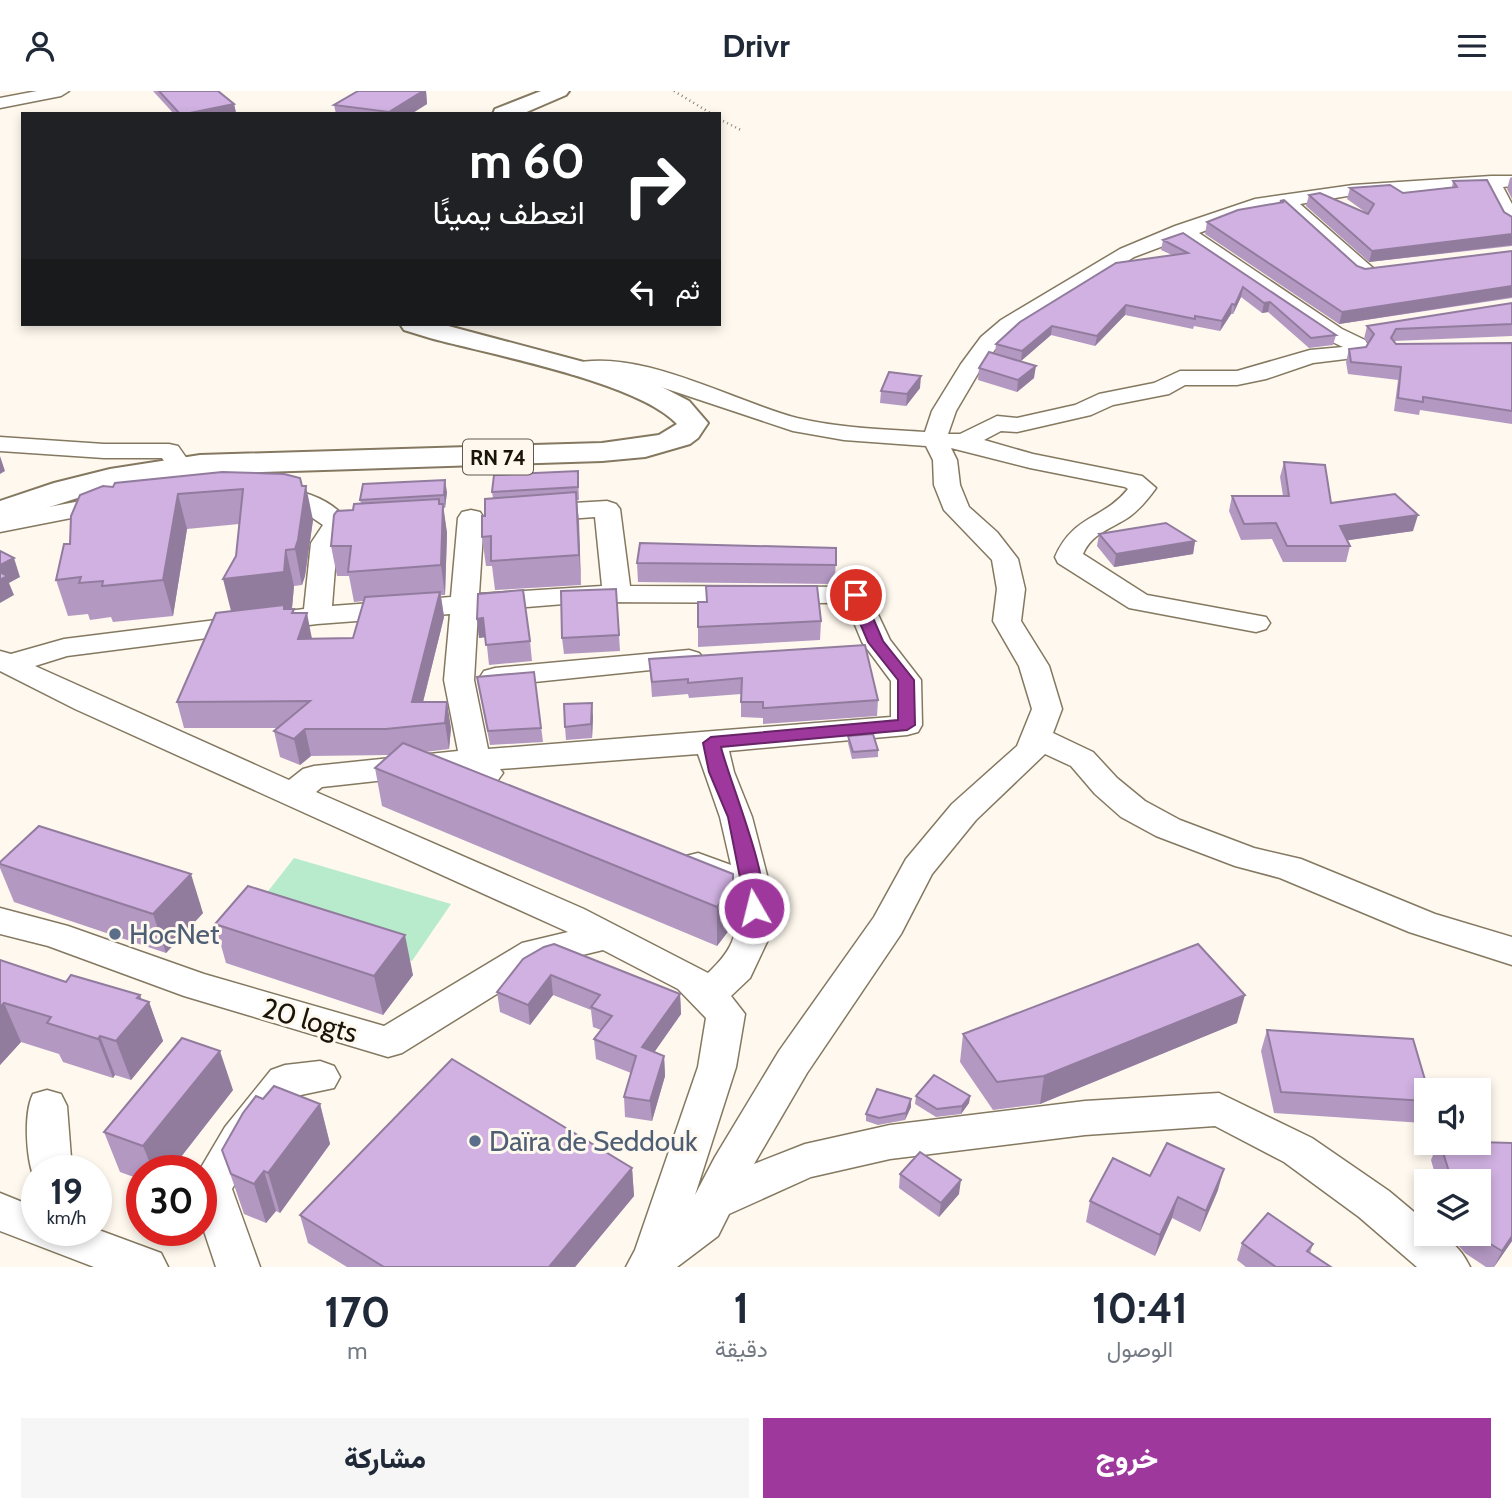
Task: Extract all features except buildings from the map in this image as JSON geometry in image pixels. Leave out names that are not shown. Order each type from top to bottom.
[{"type":"main road","points":[[508,112],[559,91]]},
{"type":"main road","name":"RN 74","points":[[0,513],[36,498],[90,482],[180,466],[261,460],[461,459],[618,450],[657,445],[680,437],[691,429],[691,417],[676,404],[579,369],[420,326]]},
{"type":"street","points":[[0,103],[61,91]]},
{"type":"street","points":[[651,1264],[703,1223],[793,1062],[888,925],[919,868],[964,812],[1031,751],[1047,709],[1034,666],[1007,621],[1011,589],[1005,559],[988,538],[957,510],[947,485],[946,460],[934,439],[944,411],[960,390],[972,364],[989,342],[1009,325],[1127,253],[1182,230],[1255,205],[1353,190],[1502,181],[1512,222]]},
{"type":"street","points":[[1286,201],[1363,272],[1390,269]]},
{"type":"street","points":[[964,442],[997,423],[1017,425],[1083,410],[1108,399],[1161,389],[1180,378],[1237,378],[1258,375],[1311,357],[1354,352],[1357,345],[1334,334],[1182,230]]},
{"type":"street","points":[[1334,334],[1363,327]]},
{"type":"street","points":[[579,369],[606,366],[645,374],[793,424],[844,433],[964,442],[1030,461],[1133,481],[1143,488],[1127,506],[1073,540],[1068,557],[1139,602],[1256,623]]},
{"type":"street","points":[[0,445],[104,451],[169,451],[180,466]]},
{"type":"street","points":[[245,496],[294,498],[323,507],[337,524]]},
{"type":"street","points":[[0,524],[144,499]]},
{"type":"street","points":[[507,789],[495,783],[475,760],[459,680],[465,604],[482,517],[607,509],[617,594]]},
{"type":"street","points":[[337,524],[364,523]]},
{"type":"street","points":[[317,616],[324,543],[337,524]]},
{"type":"street","points":[[4,661],[64,648],[317,616],[589,594],[856,595],[869,650],[906,680],[907,725],[711,743],[475,760],[314,777],[291,794]]},
{"type":"street","points":[[459,680],[712,658]]},
{"type":"street","points":[[4,661],[86,702],[607,936],[691,979],[726,1014],[717,1067],[651,1264]]},
{"type":"street","points":[[1036,737],[1082,759],[1106,786],[1133,809],[1168,828],[1247,857],[1289,868],[1422,923],[1512,951]]},
{"type":"street","points":[[708,995],[737,968],[756,927],[752,888],[737,817],[718,772],[711,743]]},
{"type":"street","points":[[668,854],[752,888]]},
{"type":"street","name":"20 logts","points":[[0,921],[55,935],[197,986],[388,1042],[535,953],[607,936]]},
{"type":"street","points":[[239,1267],[211,1188],[239,1139],[285,1081],[320,1077]]},
{"type":"street","points":[[47,1106],[50,1155]]},
{"type":"street","points":[[714,1201],[805,1161],[890,1142],[1085,1118],[1219,1109],[1298,1150],[1374,1204],[1448,1267]]},
{"type":"street","points":[[0,1212],[21,1221]]},
{"type":"street","points":[[89,1246],[146,1267]]},
{"type":"path","points":[[674,91],[709,112]]},
{"type":"path","points":[[721,120],[741,129]]},
{"type":"green space","points":[[294,858],[451,904],[412,961],[251,913]]},
{"type":"place","name":"HocNet","points":[[115,934]]},
{"type":"place","name":"Daïra de Seddouk","points":[[475,1141]]},
{"type":"route","points":[[754,908],[751,879],[737,817],[718,772],[711,743],[907,725],[906,680],[876,642],[856,595]]}]
